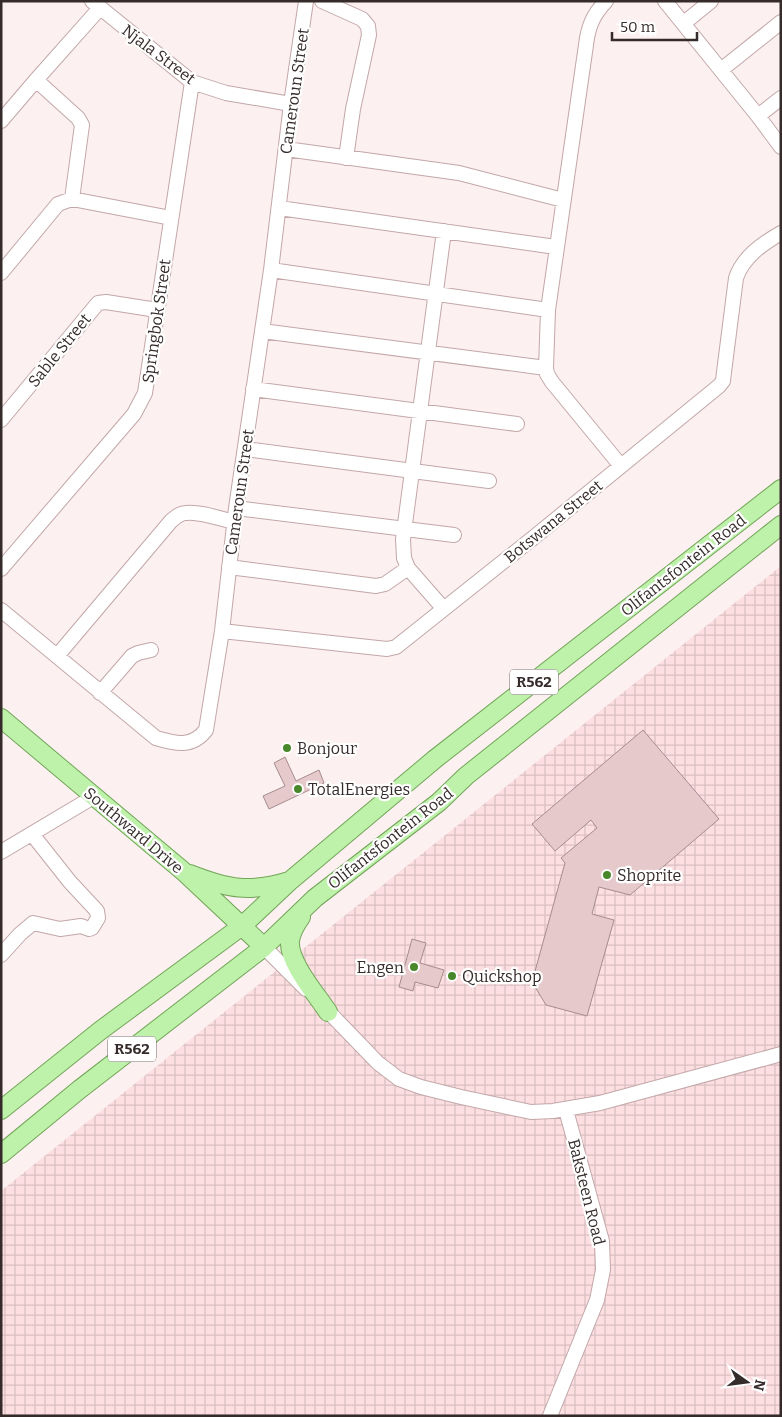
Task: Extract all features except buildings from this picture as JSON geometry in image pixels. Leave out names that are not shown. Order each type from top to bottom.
[{"type":"main road","name":"Olifantsfontein Road","points":[[1,1110],[101,1030],[242,926],[291,880],[435,759],[781,488]]},
{"type":"main road","name":"Olifantsfontein Road","points":[[1,1154],[80,1089],[264,947],[314,898],[426,813],[496,752],[781,525]]},
{"type":"main road","name":"Southward Drive","points":[[1,718],[183,871],[264,947]]},
{"type":"main road","points":[[183,871],[222,885],[248,889],[267,887],[291,880]]},
{"type":"main road","points":[[314,898],[292,933],[291,951],[294,961],[328,1012]]},
{"type":"street","name":"Cameroun Street","points":[[1,610],[156,738],[188,743],[196,741],[206,730],[222,632],[235,515],[272,270],[291,104],[306,1]]},
{"type":"street","points":[[322,1],[362,19],[368,26],[369,35],[353,109],[346,158]]},
{"type":"street","points":[[606,1],[595,13],[586,38],[548,310],[546,368],[552,382],[621,466]]},
{"type":"street","points":[[665,1],[781,147]]},
{"type":"street","points":[[684,23],[711,1]]},
{"type":"street","name":"Njala Street","points":[[96,5],[192,82],[226,93],[291,104]]},
{"type":"street","points":[[1,121],[96,5]]},
{"type":"street","points":[[721,70],[781,22]]},
{"type":"street","points":[[36,80],[78,118],[82,125],[72,199]]},
{"type":"street","name":"Springbok Street","points":[[1,569],[134,414],[143,398],[192,82]]},
{"type":"street","points":[[758,116],[781,98]]},
{"type":"street","points":[[286,149],[459,173],[563,200]]},
{"type":"street","points":[[1,273],[58,204],[72,199],[171,218]]},
{"type":"street","points":[[279,208],[556,247]]},
{"type":"street","name":"Botswana Street","points":[[222,632],[390,649],[396,646],[721,384],[738,271],[748,257],[776,236],[781,226]]},
{"type":"street","points":[[443,608],[408,568],[403,549],[444,231]]},
{"type":"street","points":[[272,270],[548,310]]},
{"type":"street","name":"Sable Street","points":[[1,420],[98,303],[106,302],[157,310]]},
{"type":"street","points":[[262,331],[546,368]]},
{"type":"street","points":[[253,389],[517,424]]},
{"type":"street","points":[[245,449],[489,481]]},
{"type":"street","points":[[57,656],[165,528],[179,515],[184,513],[235,515],[454,535]]},
{"type":"street","points":[[229,567],[376,586],[385,584],[408,568]]},
{"type":"street","points":[[100,692],[132,656],[151,650]]},
{"type":"street","points":[[1,852],[95,796]]},
{"type":"street","points":[[1,954],[33,923],[60,930],[81,926],[89,929],[92,928],[98,915],[96,909],[70,882],[32,834]]},
{"type":"street","points":[[264,947],[378,1063],[394,1075],[407,1083],[522,1110],[540,1112],[566,1110],[600,1103],[781,1054]]},
{"type":"street","name":"Baksteen Road","points":[[550,1416],[597,1300],[603,1270],[602,1241],[566,1110]]},
{"type":"shaded area","points":[[781,566],[781,1416],[1,1416],[1,1191]]},
{"type":"place","name":"Bonjour","points":[[287,748]]},
{"type":"place","name":"TotalEnergies","points":[[298,789]]},
{"type":"place","name":"Shoprite","points":[[607,875]]},
{"type":"place","name":"Engen","points":[[414,967]]},
{"type":"place","name":"Quickshop","points":[[452,976]]}]
